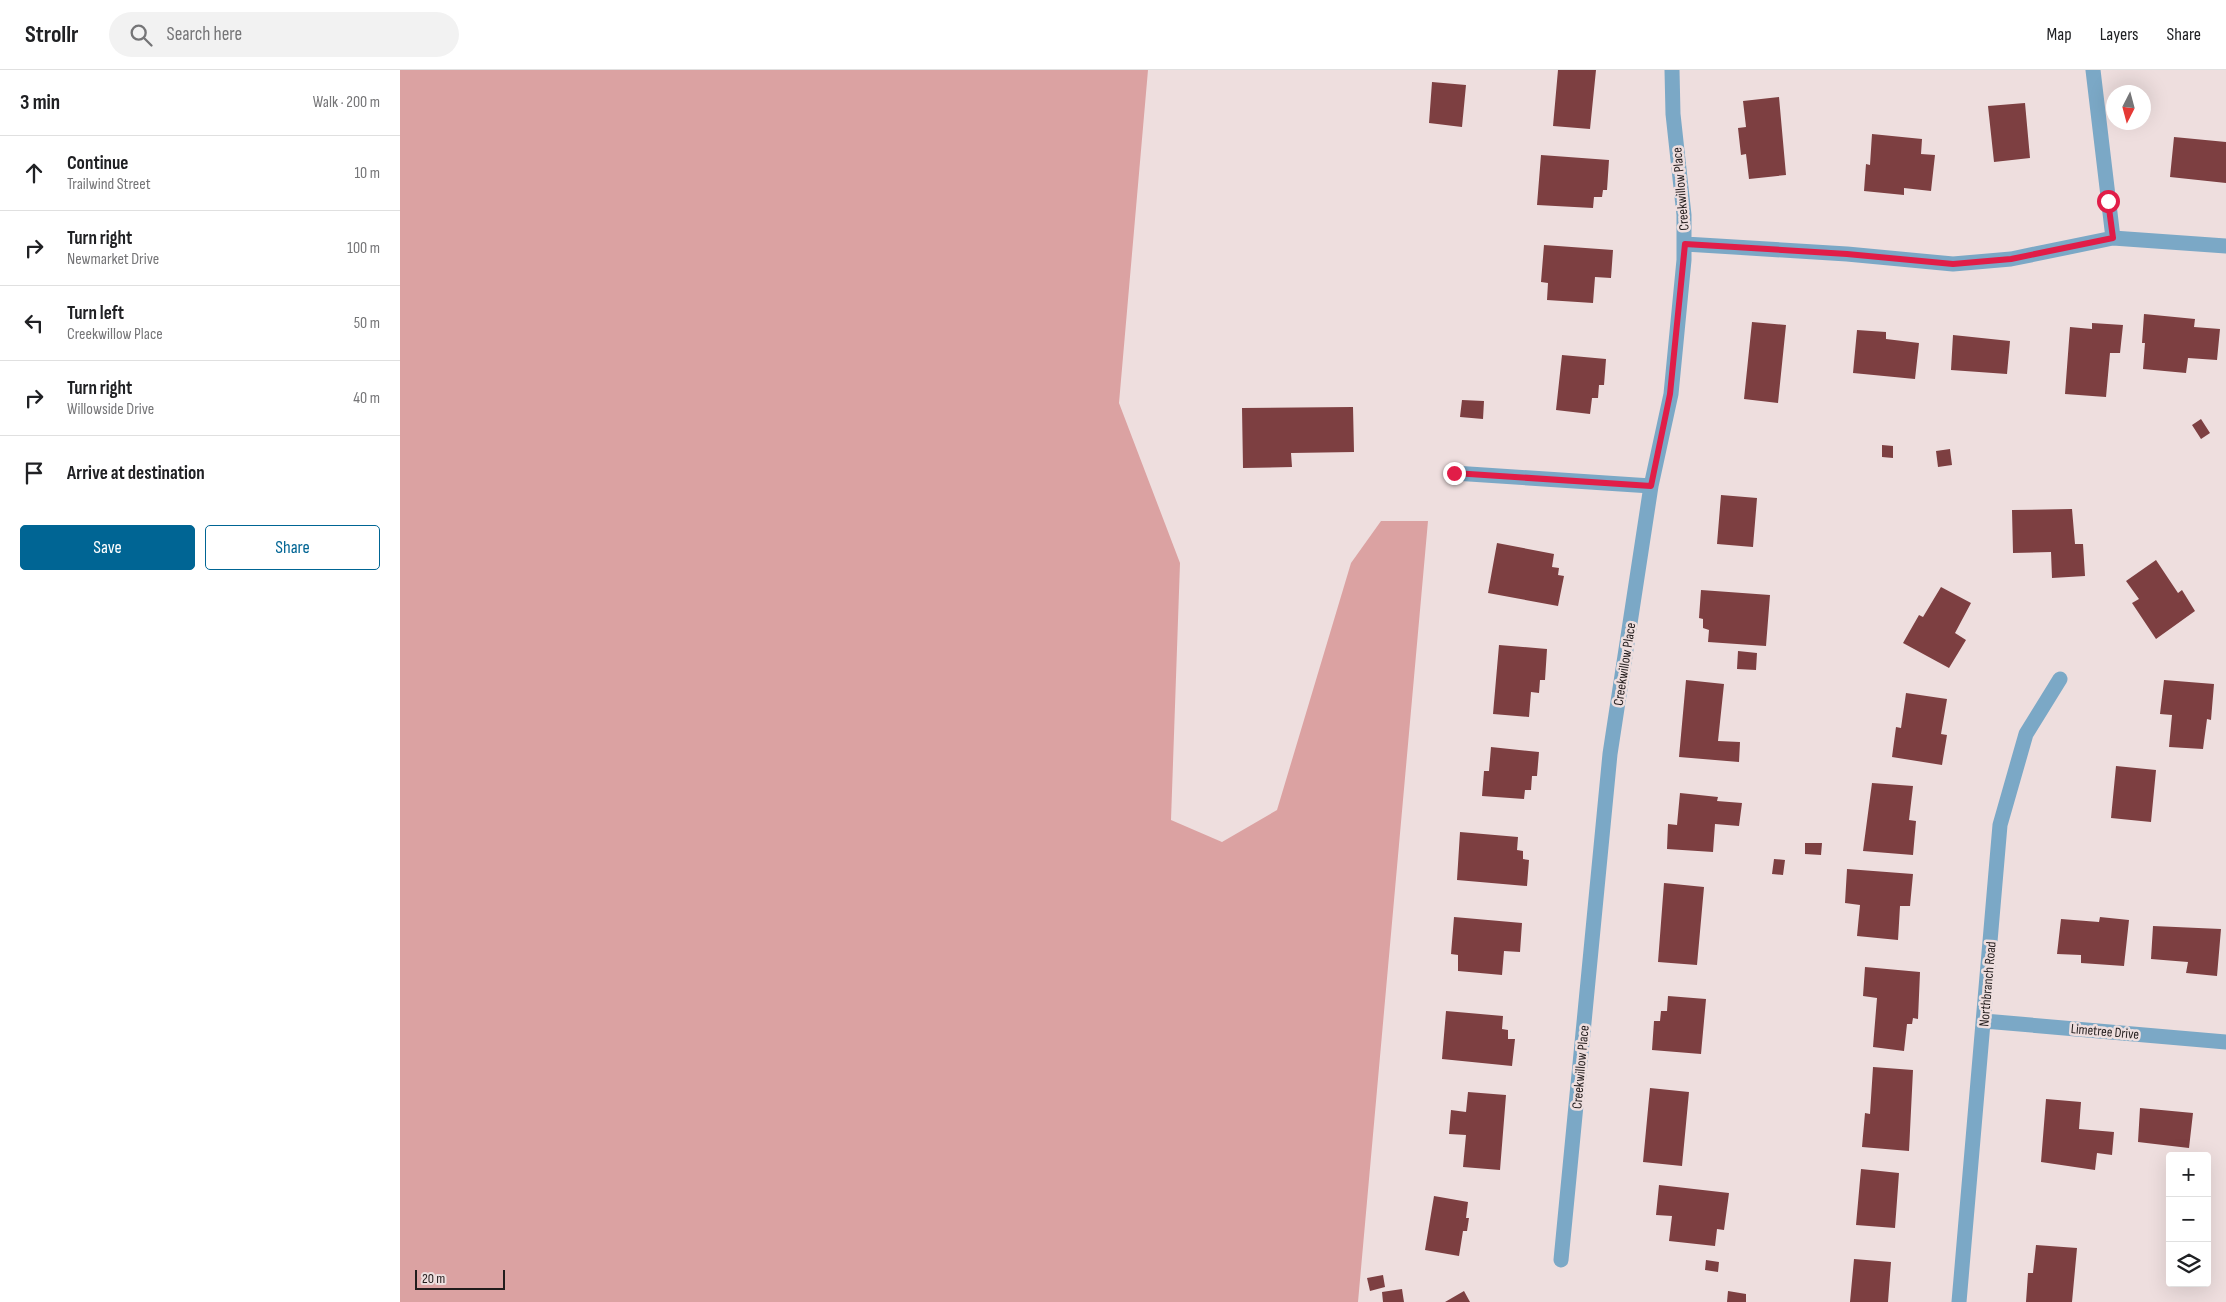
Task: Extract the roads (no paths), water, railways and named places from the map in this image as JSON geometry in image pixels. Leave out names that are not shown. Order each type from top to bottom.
[{"type":"street","name":"Creekwillow Place","points":[[1561,1260],[1610,754],[1651,486],[1670,394],[1685,244],[1673,114],[1672,70]]},
{"type":"street","points":[[2093,70],[2113,238]]},
{"type":"street","points":[[1685,244],[1847,254],[1953,264],[2011,259],[2113,238],[2226,246]]},
{"type":"street","points":[[1454,473],[1651,486]]},
{"type":"street","name":"Northbranch Road","points":[[1959,1302],[2000,825],[2026,734],[2060,678]]},
{"type":"street","name":"Limetree Drive","points":[[1984,1021],[2226,1042]]}]
